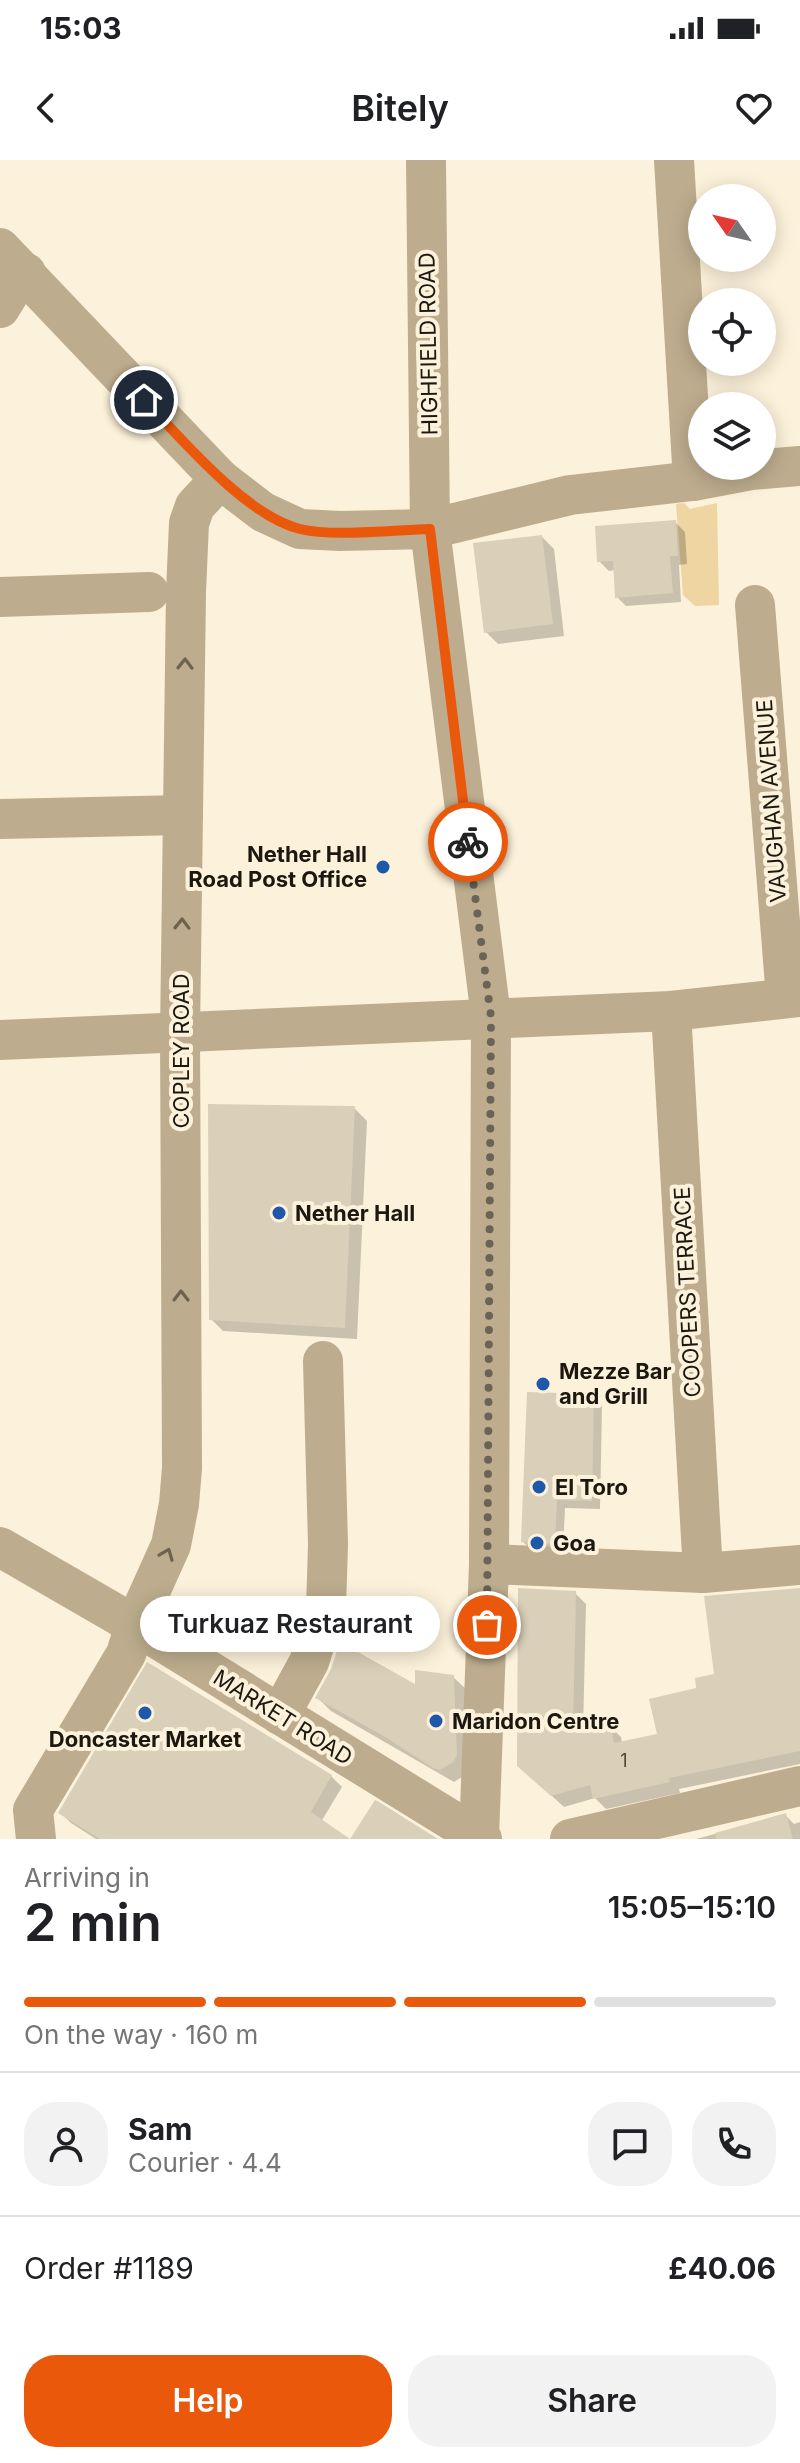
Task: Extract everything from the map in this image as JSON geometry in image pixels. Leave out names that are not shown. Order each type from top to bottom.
[{"type":"street","name":"HIGHFIELD ROAD","points":[[426,160],[430,529],[491,1017],[489,1564],[481,1838]]},
{"type":"street","points":[[674,160],[693,481]]},
{"type":"street","points":[[13,261],[220,479],[263,512],[300,529],[430,529],[570,495],[800,466]]},
{"type":"street","points":[[0,308],[13,261]]},
{"type":"street","name":"COPLEY ROAD","points":[[36,1839],[33,1810],[126,1654],[135,1625],[171,1545],[179,1504],[182,1468],[180,1034],[189,523],[195,506],[220,479]]},
{"type":"street","points":[[0,597],[149,592]]},
{"type":"street","name":"VAUGHAN AVENUE","points":[[755,605],[793,998]]},
{"type":"street","points":[[0,819],[183,815]]},
{"type":"street","points":[[0,1040],[671,1011],[793,998]]},
{"type":"street","name":"COOPERS TERRACE","points":[[671,1011],[703,1573]]},
{"type":"street","points":[[280,1715],[309,1662],[326,1609],[328,1544],[323,1361]]},
{"type":"street","name":"MARKET ROAD","points":[[0,1547],[135,1625],[481,1838]]},
{"type":"street","points":[[489,1564],[703,1573],[800,1565]]},
{"type":"street","points":[[570,1839],[800,1786]]},
{"type":"shaded area","points":[[684,503],[690,509],[717,503],[719,605],[695,606],[683,595],[676,504]]},
{"type":"building","points":[[676,520],[678,556],[670,556],[673,593],[615,598],[613,561],[597,562],[595,526]]},
{"type":"building","points":[[542,535],[553,624],[484,633],[473,543]]},
{"type":"building","name":"Nether Hall","points":[[208,1104],[355,1106],[345,1328],[209,1320]]},
{"type":"building","points":[[527,1392],[594,1394],[592,1501],[557,1500],[555,1544],[521,1542]]},
{"type":"building","points":[[518,1588],[576,1591],[573,1731],[610,1723],[614,1743],[657,1734],[649,1699],[696,1688],[695,1678],[714,1674],[704,1596],[800,1588],[800,1751],[669,1778],[670,1782],[593,1799],[590,1785],[551,1796],[517,1766]]},
{"type":"building","points":[[340,1642],[415,1684],[415,1670],[454,1675],[457,1755],[453,1762],[440,1770],[433,1768],[315,1698],[331,1669]]},
{"type":"building","name":"Doncaster Market","points":[[147,1662],[332,1775],[311,1812],[350,1839],[100,1839],[58,1813]]},
{"type":"building","points":[[375,1800],[379,1802],[438,1839],[350,1839]]},
{"type":"building","points":[[786,1813],[793,1839],[716,1839],[715,1833]]},
{"type":"way so far","points":[[468,842],[491,1017],[487,1625]]},
{"type":"place","name":"Nether Hall Road Post Office","points":[[383,867]]},
{"type":"place","name":"Nether Hall","points":[[279,1213]]},
{"type":"place","name":"Mezze Bar and Grill","points":[[543,1384]]},
{"type":"place","name":"El Toro","points":[[539,1487]]},
{"type":"place","name":"Goa","points":[[537,1543]]},
{"type":"place","name":"Turkuaz Restaurant","points":[[487,1625]]},
{"type":"place","name":"Doncaster Market","points":[[145,1713]]},
{"type":"place","name":"Maridon Centre","points":[[436,1721]]},
{"type":"route","points":[[144,400],[220,479],[263,512],[300,529],[430,529],[468,842]]}]
